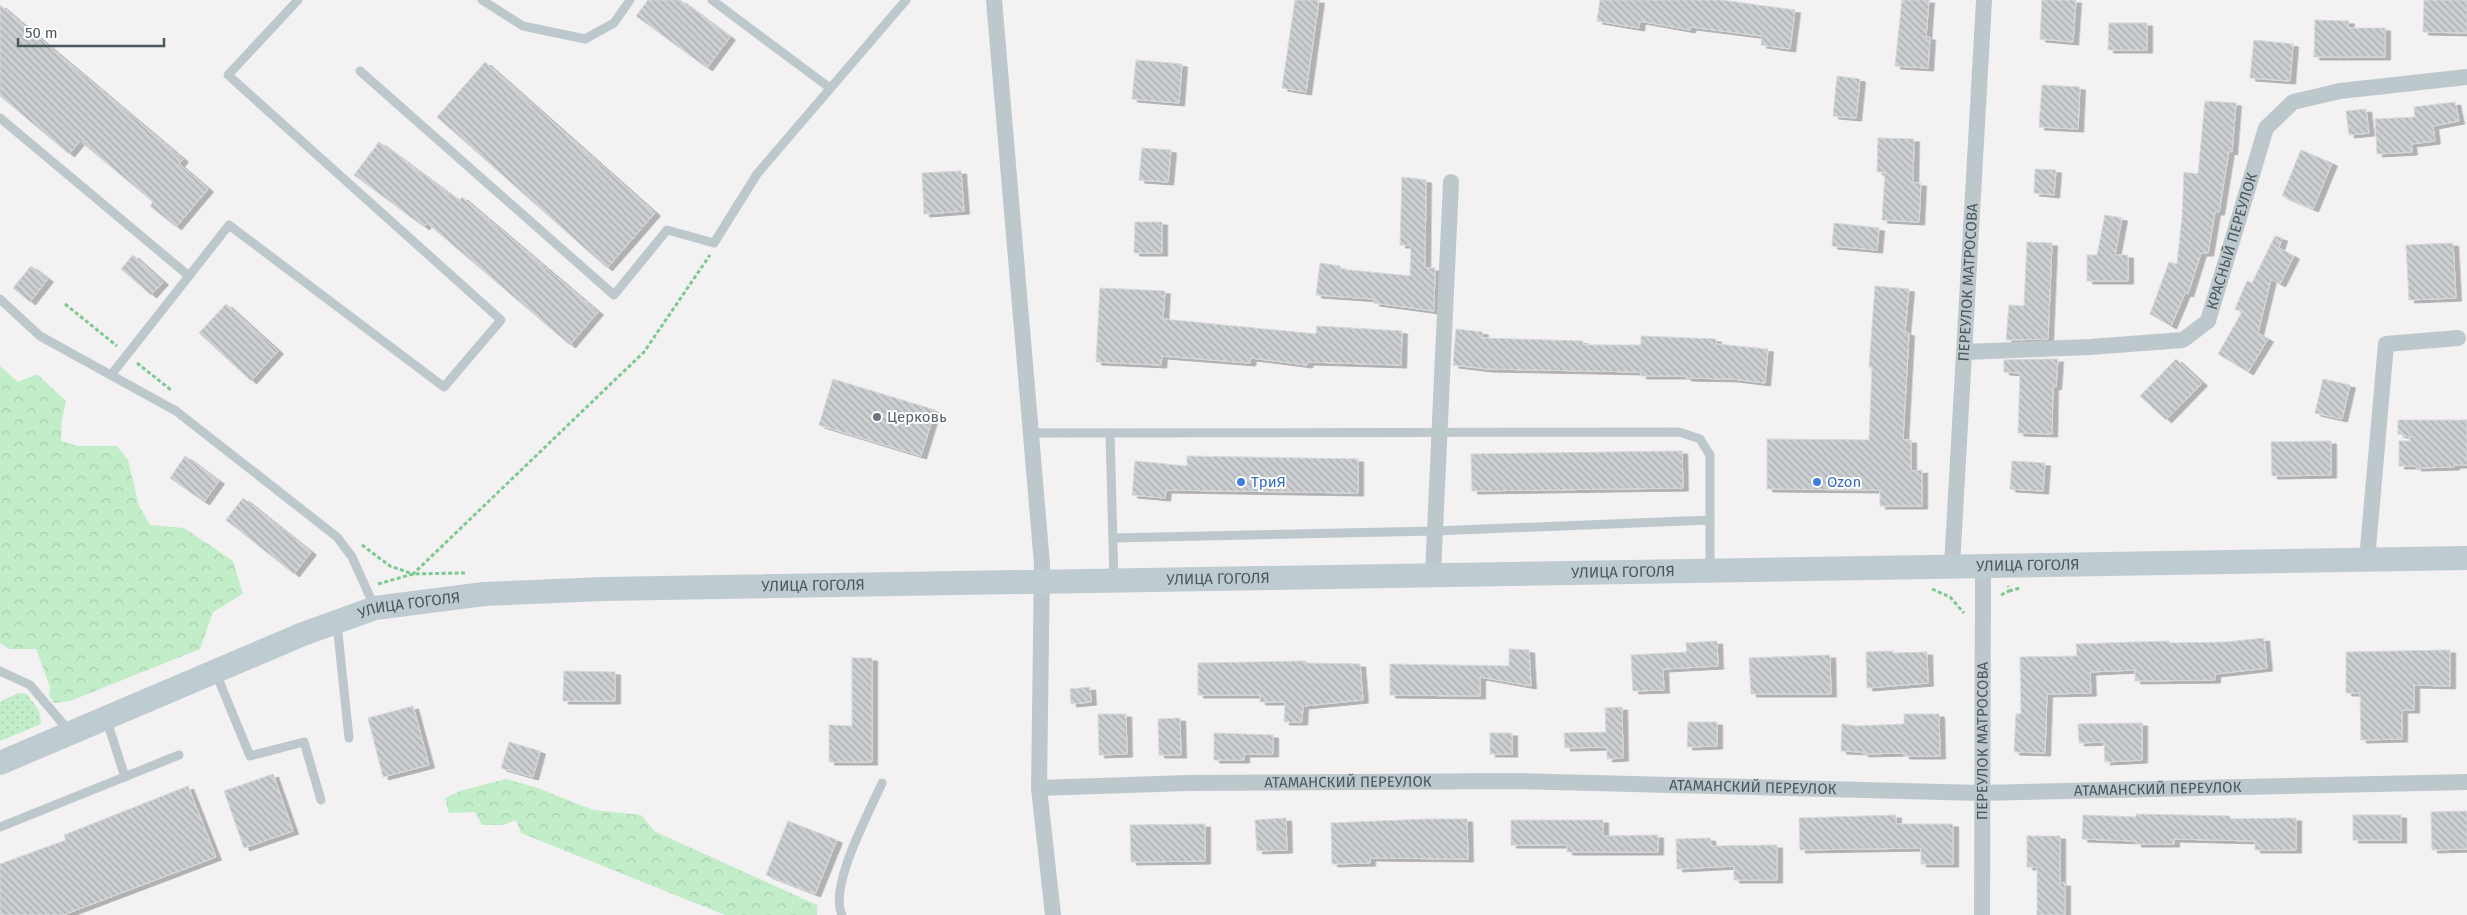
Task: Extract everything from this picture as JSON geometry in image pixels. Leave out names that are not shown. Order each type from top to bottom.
[{"type":"main road","name":"УЛИЦА ГОГОЛЯ","points":[[0,763],[215,671],[375,608],[484,594],[593,589],[1710,569],[2467,558]]},
{"type":"street","points":[[994,0],[1042,581],[1039,788],[1053,915]]},
{"type":"street","name":"ПЕРЕУЛОК МАТРОСОВА","points":[[1952,566],[1984,0]]},
{"type":"street","name":"КРАСНЫЙ ПЕРЕУЛОК","points":[[1964,352],[2090,347],[2183,340],[2208,321],[2266,128],[2293,102],[2340,91],[2467,77]]},
{"type":"street","points":[[1433,574],[1451,182]]},
{"type":"street","points":[[2367,560],[2386,344],[2458,338]]},
{"type":"street","name":"ПЕРЕУЛОК МАТРОСОВА","points":[[1982,915],[1980,793],[1983,566]]},
{"type":"street","name":"АТАМАНСКИЙ ПЕРЕУЛОК","points":[[1039,788],[1188,783],[1514,781],[1980,793],[2467,782]]},
{"type":"lane","points":[[111,375],[229,226],[444,387],[501,320],[228,75],[298,0]]},
{"type":"lane","points":[[482,0],[523,26],[585,39],[614,23],[630,0]]},
{"type":"lane","points":[[712,0],[830,88]]},
{"type":"lane","points":[[360,71],[614,295],[667,230],[714,243],[757,174],[906,0]]},
{"type":"lane","points":[[0,118],[189,276]]},
{"type":"lane","points":[[0,299],[40,336],[176,410],[337,537],[352,557],[375,608]]},
{"type":"lane","points":[[1031,433],[1679,432],[1700,439],[1710,455],[1710,569]]},
{"type":"lane","points":[[1110,433],[1114,580]]},
{"type":"lane","points":[[1113,538],[1435,531],[1710,520]]},
{"type":"lane","points":[[336,622],[349,738]]},
{"type":"lane","points":[[0,671],[30,685],[70,732]]},
{"type":"lane","points":[[215,671],[250,756],[304,742],[321,800]]},
{"type":"lane","points":[[106,717],[125,777]]},
{"type":"lane","points":[[0,827],[179,755]]},
{"type":"lane","points":[[842,915],[840,893],[844,869],[882,783]]},
{"type":"path","points":[[354,539],[390,566],[413,574],[644,352],[710,257],[714,243]]},
{"type":"path","points":[[65,304],[172,392]]},
{"type":"green space","points":[[0,366],[18,382],[37,374],[66,401],[62,420],[61,441],[77,446],[117,446],[128,460],[139,506],[150,525],[184,528],[233,561],[243,594],[213,612],[200,649],[70,701],[54,703],[49,696],[50,687],[36,649],[9,649],[0,643]]},
{"type":"green space","points":[[18,693],[27,694],[39,711],[41,724],[0,741],[0,702]]},
{"type":"green space","points":[[506,779],[538,788],[593,810],[641,815],[654,831],[817,905],[817,915],[725,915],[521,833],[516,820],[503,825],[482,825],[475,812],[449,813],[445,798],[460,791]]},
{"type":"building","points":[[648,0],[680,0],[730,37],[707,68],[636,16]]},
{"type":"building","points":[[1295,0],[1319,0],[1306,92],[1282,88]]},
{"type":"building","points":[[1600,0],[1721,0],[1795,10],[1790,49],[1761,45],[1762,36],[1691,27],[1690,30],[1640,21],[1639,28],[1597,21]]},
{"type":"building","points":[[1902,0],[1929,0],[1926,37],[1930,37],[1928,68],[1895,66]]},
{"type":"building","points":[[2042,0],[2076,0],[2073,42],[2040,39]]},
{"type":"building","points":[[2424,0],[2467,0],[2467,33],[2423,32]]},
{"type":"building","points":[[0,5],[183,159],[179,164],[208,189],[176,227],[150,206],[153,202],[80,141],[69,154],[0,96]]},
{"type":"building","points":[[2315,20],[2349,21],[2348,28],[2385,28],[2385,57],[2314,57]]},
{"type":"building","points":[[2109,23],[2147,23],[2147,50],[2108,50]]},
{"type":"building","points":[[2254,40],[2293,44],[2290,81],[2250,78]]},
{"type":"building","points":[[1136,60],[1182,64],[1179,103],[1132,99]]},
{"type":"building","points":[[485,62],[655,213],[607,268],[437,117]]},
{"type":"building","points":[[1837,76],[1860,79],[1856,118],[1833,116]]},
{"type":"building","points":[[2042,85],[2080,87],[2078,129],[2039,127]]},
{"type":"building","points":[[2205,101],[2236,103],[2232,152],[2229,151],[2219,212],[2215,212],[2208,253],[2201,253],[2188,294],[2185,293],[2171,326],[2150,314],[2169,262],[2177,264],[2184,172],[2198,174]]},
{"type":"building","points":[[2455,102],[2459,121],[2433,126],[2435,141],[2411,144],[2412,152],[2377,154],[2375,119],[2415,117],[2414,107]]},
{"type":"building","points":[[2366,109],[2369,133],[2349,135],[2346,111]]},
{"type":"building","points":[[1878,138],[1914,139],[1913,183],[1921,183],[1919,222],[1882,220],[1885,172],[1877,172]]},
{"type":"building","points":[[379,142],[459,201],[462,197],[598,312],[570,345],[427,223],[424,227],[354,175]]},
{"type":"building","points":[[1142,148],[1171,150],[1168,182],[1139,180]]},
{"type":"building","points":[[2301,150],[2332,163],[2313,209],[2282,196]]},
{"type":"building","points":[[2035,169],[2056,170],[2054,195],[2034,193]]},
{"type":"building","points":[[961,171],[964,211],[924,214],[922,173]]},
{"type":"building","points":[[1402,177],[1426,180],[1425,268],[1435,268],[1434,311],[1374,303],[1374,299],[1316,295],[1320,263],[1340,266],[1340,269],[1410,276],[1411,245],[1400,245]]},
{"type":"building","points":[[2105,215],[2122,218],[2115,255],[2128,255],[2128,281],[2087,281],[2087,255],[2097,255]]},
{"type":"building","points":[[1135,222],[1162,222],[1162,253],[1134,253]]},
{"type":"building","points":[[1834,223],[1879,228],[1877,250],[1832,246]]},
{"type":"building","points":[[2275,236],[2282,238],[2279,248],[2294,256],[2280,284],[2271,279],[2258,333],[2268,339],[2248,372],[2218,354],[2242,312],[2235,309],[2247,281],[2252,283]]},
{"type":"building","points":[[2027,242],[2052,243],[2048,339],[2006,340],[2009,305],[2024,306]]},
{"type":"building","points":[[2453,243],[2456,298],[2409,300],[2406,245]]},
{"type":"building","points":[[133,255],[163,282],[151,295],[121,269]]},
{"type":"building","points":[[31,266],[48,279],[30,302],[13,288]]},
{"type":"building","points":[[1875,286],[1909,289],[1905,332],[1909,333],[1903,440],[1911,440],[1911,471],[1922,470],[1922,506],[1880,506],[1880,490],[1767,489],[1767,439],[1869,440],[1872,367],[1869,367]]},
{"type":"building","points":[[1100,288],[1165,291],[1163,319],[1316,334],[1317,326],[1402,331],[1401,365],[1308,362],[1307,365],[1251,358],[1250,363],[1162,356],[1161,365],[1096,362]]},
{"type":"building","points":[[226,304],[278,351],[251,381],[199,333]]},
{"type":"building","points":[[1456,329],[1483,332],[1482,338],[1583,341],[1583,345],[1641,345],[1641,336],[1716,339],[1716,344],[1768,349],[1765,383],[1733,379],[1686,378],[1686,376],[1641,376],[1641,372],[1487,369],[1453,365]]},
{"type":"building","points":[[2058,359],[2056,387],[2053,386],[2052,434],[2018,433],[2020,373],[2004,372],[2004,360]]},
{"type":"building","points":[[2176,359],[2202,383],[2166,420],[2140,396]]},
{"type":"building","name":"Церковь","points":[[833,379],[935,410],[921,456],[819,425]]},
{"type":"building","points":[[2323,379],[2350,385],[2342,419],[2315,413]]},
{"type":"building","points":[[2398,420],[2467,420],[2467,465],[2416,468],[2416,466],[2399,466],[2399,441],[2410,441],[2410,437],[2398,434]]},
{"type":"building","points":[[2331,441],[2331,475],[2272,476],[2271,442]]},
{"type":"building","points":[[1682,451],[1683,488],[1472,491],[1471,454]]},
{"type":"building","points":[[185,456],[219,481],[204,502],[170,478]]},
{"type":"building","points":[[1187,456],[1358,459],[1358,493],[1166,490],[1165,498],[1132,495],[1135,461],[1187,466]]},
{"type":"building","points":[[2012,461],[2045,463],[2043,491],[2010,489]]},
{"type":"building","points":[[243,498],[311,552],[294,574],[226,520]]},
{"type":"building","points":[[2264,638],[2267,668],[2215,674],[2215,680],[2135,681],[2135,670],[2090,672],[2091,693],[2047,694],[2045,753],[2014,752],[2016,714],[2021,714],[2020,657],[2077,656],[2076,644],[2169,641],[2169,643],[2226,642]]},
{"type":"building","points":[[1717,641],[1718,666],[1663,669],[1664,690],[1633,691],[1631,655],[1687,652],[1686,643]]},
{"type":"building","points":[[1509,649],[1529,650],[1531,686],[1480,677],[1480,696],[1390,695],[1390,664],[1509,666]]},
{"type":"building","points":[[2450,650],[2450,686],[2414,685],[2414,710],[2402,710],[2402,739],[2361,740],[2360,693],[2346,693],[2346,652]]},
{"type":"building","points":[[1893,651],[1893,653],[1927,652],[1928,683],[1867,688],[1866,652]]},
{"type":"building","points":[[1830,655],[1831,694],[1751,694],[1749,658]]},
{"type":"building","points":[[852,658],[872,658],[872,762],[829,762],[829,725],[852,726]]},
{"type":"building","points":[[1306,661],[1306,663],[1360,664],[1363,700],[1303,706],[1302,722],[1284,722],[1285,702],[1260,702],[1260,695],[1198,695],[1198,663]]},
{"type":"building","points":[[564,671],[615,672],[615,701],[563,701]]},
{"type":"building","points":[[1090,687],[1091,702],[1071,704],[1070,689]]},
{"type":"building","points":[[413,706],[429,765],[383,777],[368,718]]},
{"type":"building","points":[[1622,707],[1623,758],[1607,759],[1607,747],[1565,748],[1564,733],[1606,732],[1605,708]]},
{"type":"building","points":[[1098,714],[1126,714],[1127,754],[1099,755]]},
{"type":"building","points":[[1904,714],[1939,714],[1940,756],[1904,756],[1904,753],[1863,754],[1863,752],[1841,751],[1842,724],[1857,726],[1904,724]]},
{"type":"building","points":[[1180,718],[1181,755],[1159,755],[1158,719]]},
{"type":"building","points":[[1688,722],[1717,722],[1717,746],[1687,747]]},
{"type":"building","points":[[2142,723],[2142,760],[2105,762],[2104,742],[2079,743],[2078,724]]},
{"type":"building","points":[[1214,733],[1273,735],[1273,754],[1244,754],[1244,760],[1214,760]]},
{"type":"building","points":[[1490,733],[1512,733],[1512,754],[1490,754]]},
{"type":"building","points":[[509,742],[540,751],[533,777],[501,768]]},
{"type":"building","points":[[273,774],[293,831],[244,848],[224,791]]},
{"type":"building","points":[[188,786],[216,857],[63,915],[0,915],[0,864],[66,840],[64,835]]},
{"type":"building","points":[[2467,811],[2467,849],[2432,850],[2431,812]]},
{"type":"building","points":[[2136,814],[2230,816],[2230,819],[2296,818],[2296,850],[2255,850],[2255,841],[2174,839],[2174,844],[2136,844],[2136,841],[2082,839],[2083,815],[2136,817]]},
{"type":"building","points":[[1896,815],[1896,824],[1953,824],[1953,864],[1921,864],[1921,848],[1800,850],[1799,818]]},
{"type":"building","points":[[2353,815],[2401,815],[2401,840],[2353,840]]},
{"type":"building","points":[[1286,818],[1287,850],[1257,851],[1255,820]]},
{"type":"building","points":[[1467,819],[1468,859],[1370,858],[1370,863],[1332,864],[1331,823]]},
{"type":"building","points":[[1511,820],[1603,820],[1603,836],[1658,835],[1658,852],[1567,852],[1567,845],[1511,845]]},
{"type":"building","points":[[788,821],[837,840],[815,894],[766,875]]},
{"type":"building","points":[[1205,824],[1205,861],[1131,862],[1130,825]]},
{"type":"building","points":[[2027,836],[2060,836],[2060,883],[2065,883],[2065,915],[2037,915],[2037,867],[2027,867]]},
{"type":"building","points":[[1710,838],[1711,846],[1777,845],[1777,880],[1734,880],[1734,866],[1677,869],[1676,839]]},
{"type":"place","name":"Церковь","points":[[877,417]]},
{"type":"place","name":"ТриЯ","points":[[1241,482]]},
{"type":"place","name":"Ozon","points":[[1817,482]]}]
